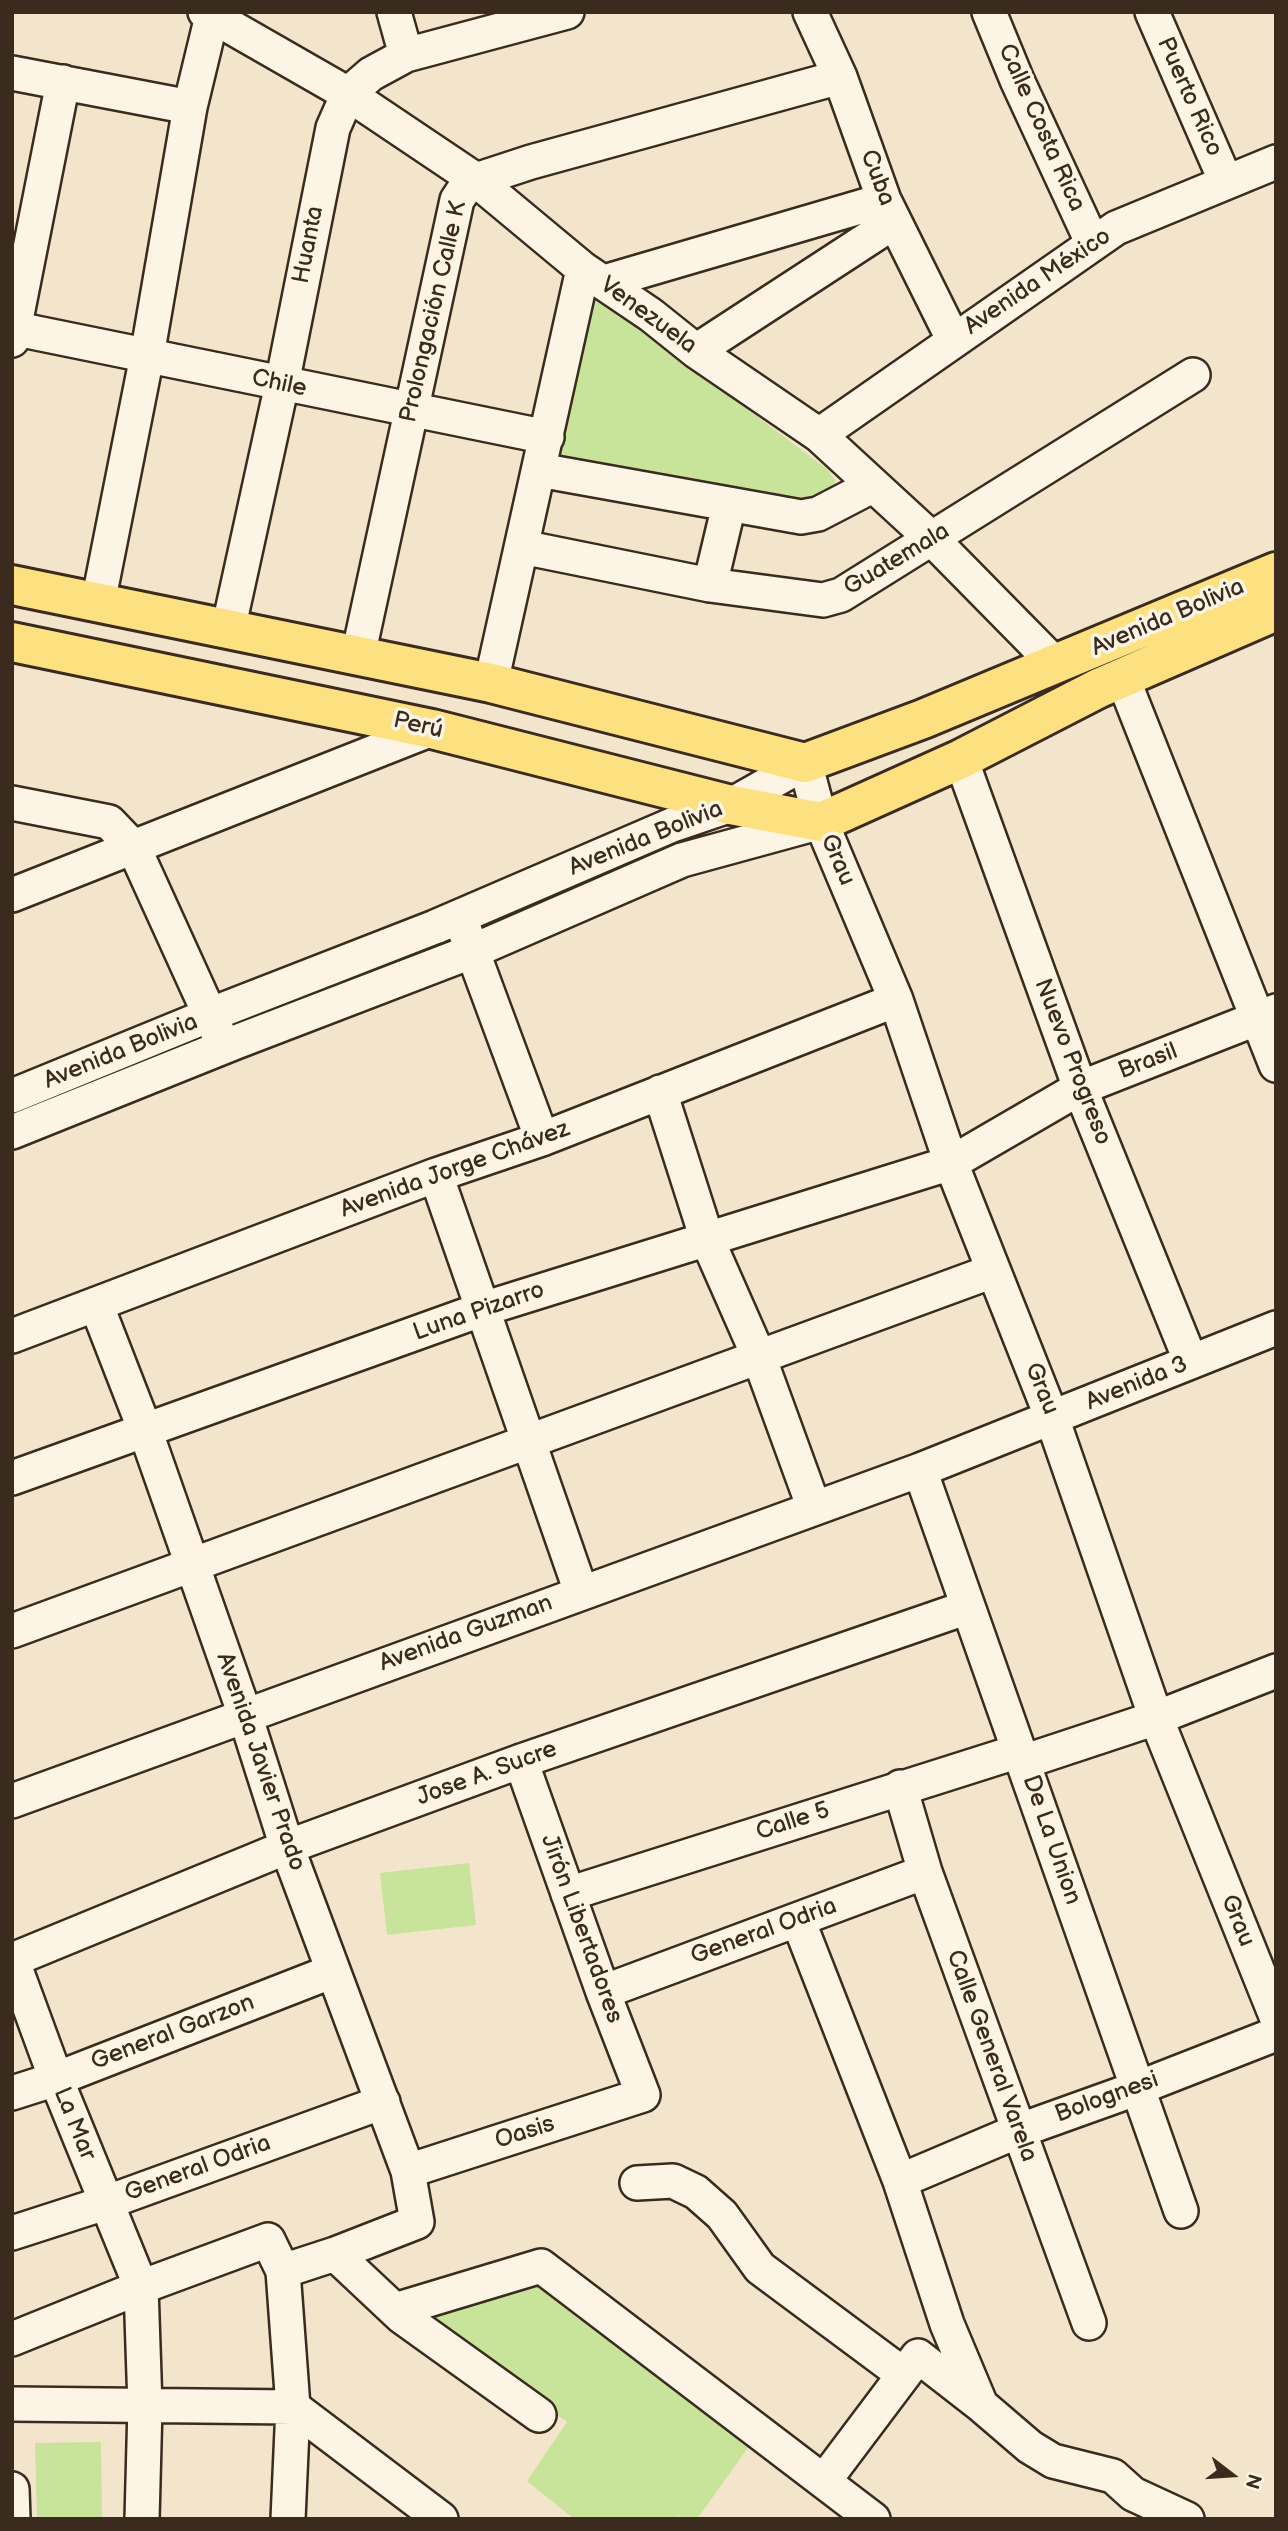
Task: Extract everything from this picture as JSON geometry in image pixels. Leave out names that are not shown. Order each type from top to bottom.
[{"type":"main road","name":"Avenida Bolivia","points":[[805,763],[923,719],[1274,577]]},
{"type":"main road","points":[[12,585],[491,683],[805,763]]},
{"type":"main road","name":"Avenida Bolivia","points":[[821,822],[961,759],[1122,679],[1276,611]]},
{"type":"main road","name":"Perú","points":[[12,642],[432,729],[731,805],[821,822]]},
{"type":"street","points":[[394,12],[406,55]]},
{"type":"street","name":"Cuba","points":[[810,12],[840,77],[889,211],[954,341]]},
{"type":"street","name":"Calle Costa Rica","points":[[989,12],[1017,80],[1093,244]]},
{"type":"street","name":"Puerto Rico","points":[[1152,12],[1226,182]]},
{"type":"street","points":[[98,603],[147,356],[190,107],[209,14]]},
{"type":"street","name":"Venezuela","points":[[209,14],[250,26],[475,180],[594,276],[651,315],[696,351],[819,435],[932,539],[1056,665]]},
{"type":"street","name":"Huanta","points":[[229,631],[282,384],[332,128],[348,94],[371,74],[406,55],[546,15]]},
{"type":"street","points":[[12,73],[190,107]]},
{"type":"street","name":"Prolongación Calle K","points":[[358,656],[457,200],[463,191],[475,180],[531,162],[840,77]]},
{"type":"street","points":[[13,332],[63,82]]},
{"type":"street","name":"Avenida México","points":[[819,435],[1116,228],[1276,162]]},
{"type":"street","points":[[491,683],[547,438],[594,276],[889,211]]},
{"type":"street","points":[[696,351],[889,211]]},
{"type":"street","name":"Chile","points":[[13,332],[147,356],[547,438]]},
{"type":"street","name":"Guatemala","points":[[522,547],[710,585],[823,600],[841,595],[1193,375]]},
{"type":"street","points":[[539,470],[801,517],[810,516],[872,486]]},
{"type":"street","points":[[710,585],[729,505]]},
{"type":"street","points":[[1122,679],[1267,1015],[1276,1065]]},
{"type":"street","points":[[12,895],[432,729]]},
{"type":"street","name":"Nuevo Progreso","points":[[961,759],[1080,1088],[1191,1362]]},
{"type":"street","name":"Avenida Bolivia","points":[[12,1096],[460,916],[672,825],[731,805],[805,763]]},
{"type":"street","name":"Grau","points":[[805,763],[821,822],[896,1000],[951,1163],[1052,1418],[1156,1718],[1276,2016]]},
{"type":"street","points":[[12,803],[109,822],[134,848],[224,1047]]},
{"type":"street","name":"Avenida Bolivia","points":[[12,1132],[473,951],[682,860],[821,822]]},
{"type":"street","points":[[460,916],[542,1139]]},
{"type":"street","name":"Avenida Jorge Chávez","points":[[12,1336],[436,1175],[542,1139],[896,1000]]},
{"type":"street","name":"Brasil","points":[[951,1163],[1080,1088],[1267,1015]]},
{"type":"street","points":[[660,1092],[707,1239],[759,1357],[814,1508]]},
{"type":"street","name":"Luna Pizarro","points":[[12,1478],[483,1309],[951,1163]]},
{"type":"street","points":[[436,1175],[581,1592]]},
{"type":"street","points":[[12,1630],[993,1270]]},
{"type":"street","name":"Avenida Javier Prado","points":[[96,1304],[145,1430],[245,1715],[287,1847],[408,2171],[417,2222],[335,2254]]},
{"type":"street","name":"Avenida 3","points":[[920,1470],[1276,1328]]},
{"type":"street","name":"Avenida Guzman","points":[[12,1801],[920,1470]]},
{"type":"street","name":"De La Union","points":[[920,1470],[1181,2211]]},
{"type":"street","name":"Jose A. Sucre","points":[[12,1959],[287,1847],[968,1607]]},
{"type":"street","name":"Calle 5","points":[[568,1894],[900,1787],[1021,1757],[1156,1718],[1276,1671]]},
{"type":"street","name":"Jirón Libertadores","points":[[522,1762],[603,1992],[643,2095]]},
{"type":"street","name":"Calle General Varela","points":[[900,1787],[925,1872],[1089,2323]]},
{"type":"street","name":"General Odria","points":[[603,1992],[925,1872]]},
{"type":"street","points":[[798,1920],[901,2181],[947,2324],[981,2406]]},
{"type":"street","name":"La Mar","points":[[12,1959],[56,2079],[141,2287]]},
{"type":"street","name":"General Garzon","points":[[12,2093],[56,2079],[333,1971]]},
{"type":"street","name":"Bolognesi","points":[[901,2181],[1018,2131],[1276,2034]]},
{"type":"street","name":"Oasis","points":[[408,2171],[643,2095]]},
{"type":"street","name":"General Odria","points":[[12,2233],[105,2203],[383,2102]]},
{"type":"street","points":[[636,2183],[673,2181],[696,2192],[722,2215],[760,2268],[904,2375]]},
{"type":"street","points":[[12,2339],[268,2240],[283,2271],[293,2407],[288,2519]]},
{"type":"street","points":[[283,2271],[335,2254],[395,2310],[539,2415]]},
{"type":"street","points":[[395,2310],[541,2266],[873,2519]]},
{"type":"street","points":[[141,2287],[145,2406],[142,2519]]},
{"type":"street","points":[[824,2481],[918,2356],[1030,2447],[1053,2461],[1113,2476],[1133,2494],[1187,2519]]},
{"type":"street","points":[[12,2404],[293,2407],[441,2519]]},
{"type":"street","points":[[12,2489],[13,2519]]},
{"type":"green space","points":[[590,291],[827,469],[835,480],[837,489],[797,515],[549,459]]},
{"type":"green space","points":[[469,1863],[476,1925],[387,1935],[380,1873]]},
{"type":"green space","points":[[536,2274],[755,2438],[697,2519],[678,2516],[673,2519],[574,2519],[527,2481],[567,2422],[431,2326],[422,2313]]},
{"type":"green space","points":[[101,2442],[102,2519],[37,2519],[35,2443]]}]
